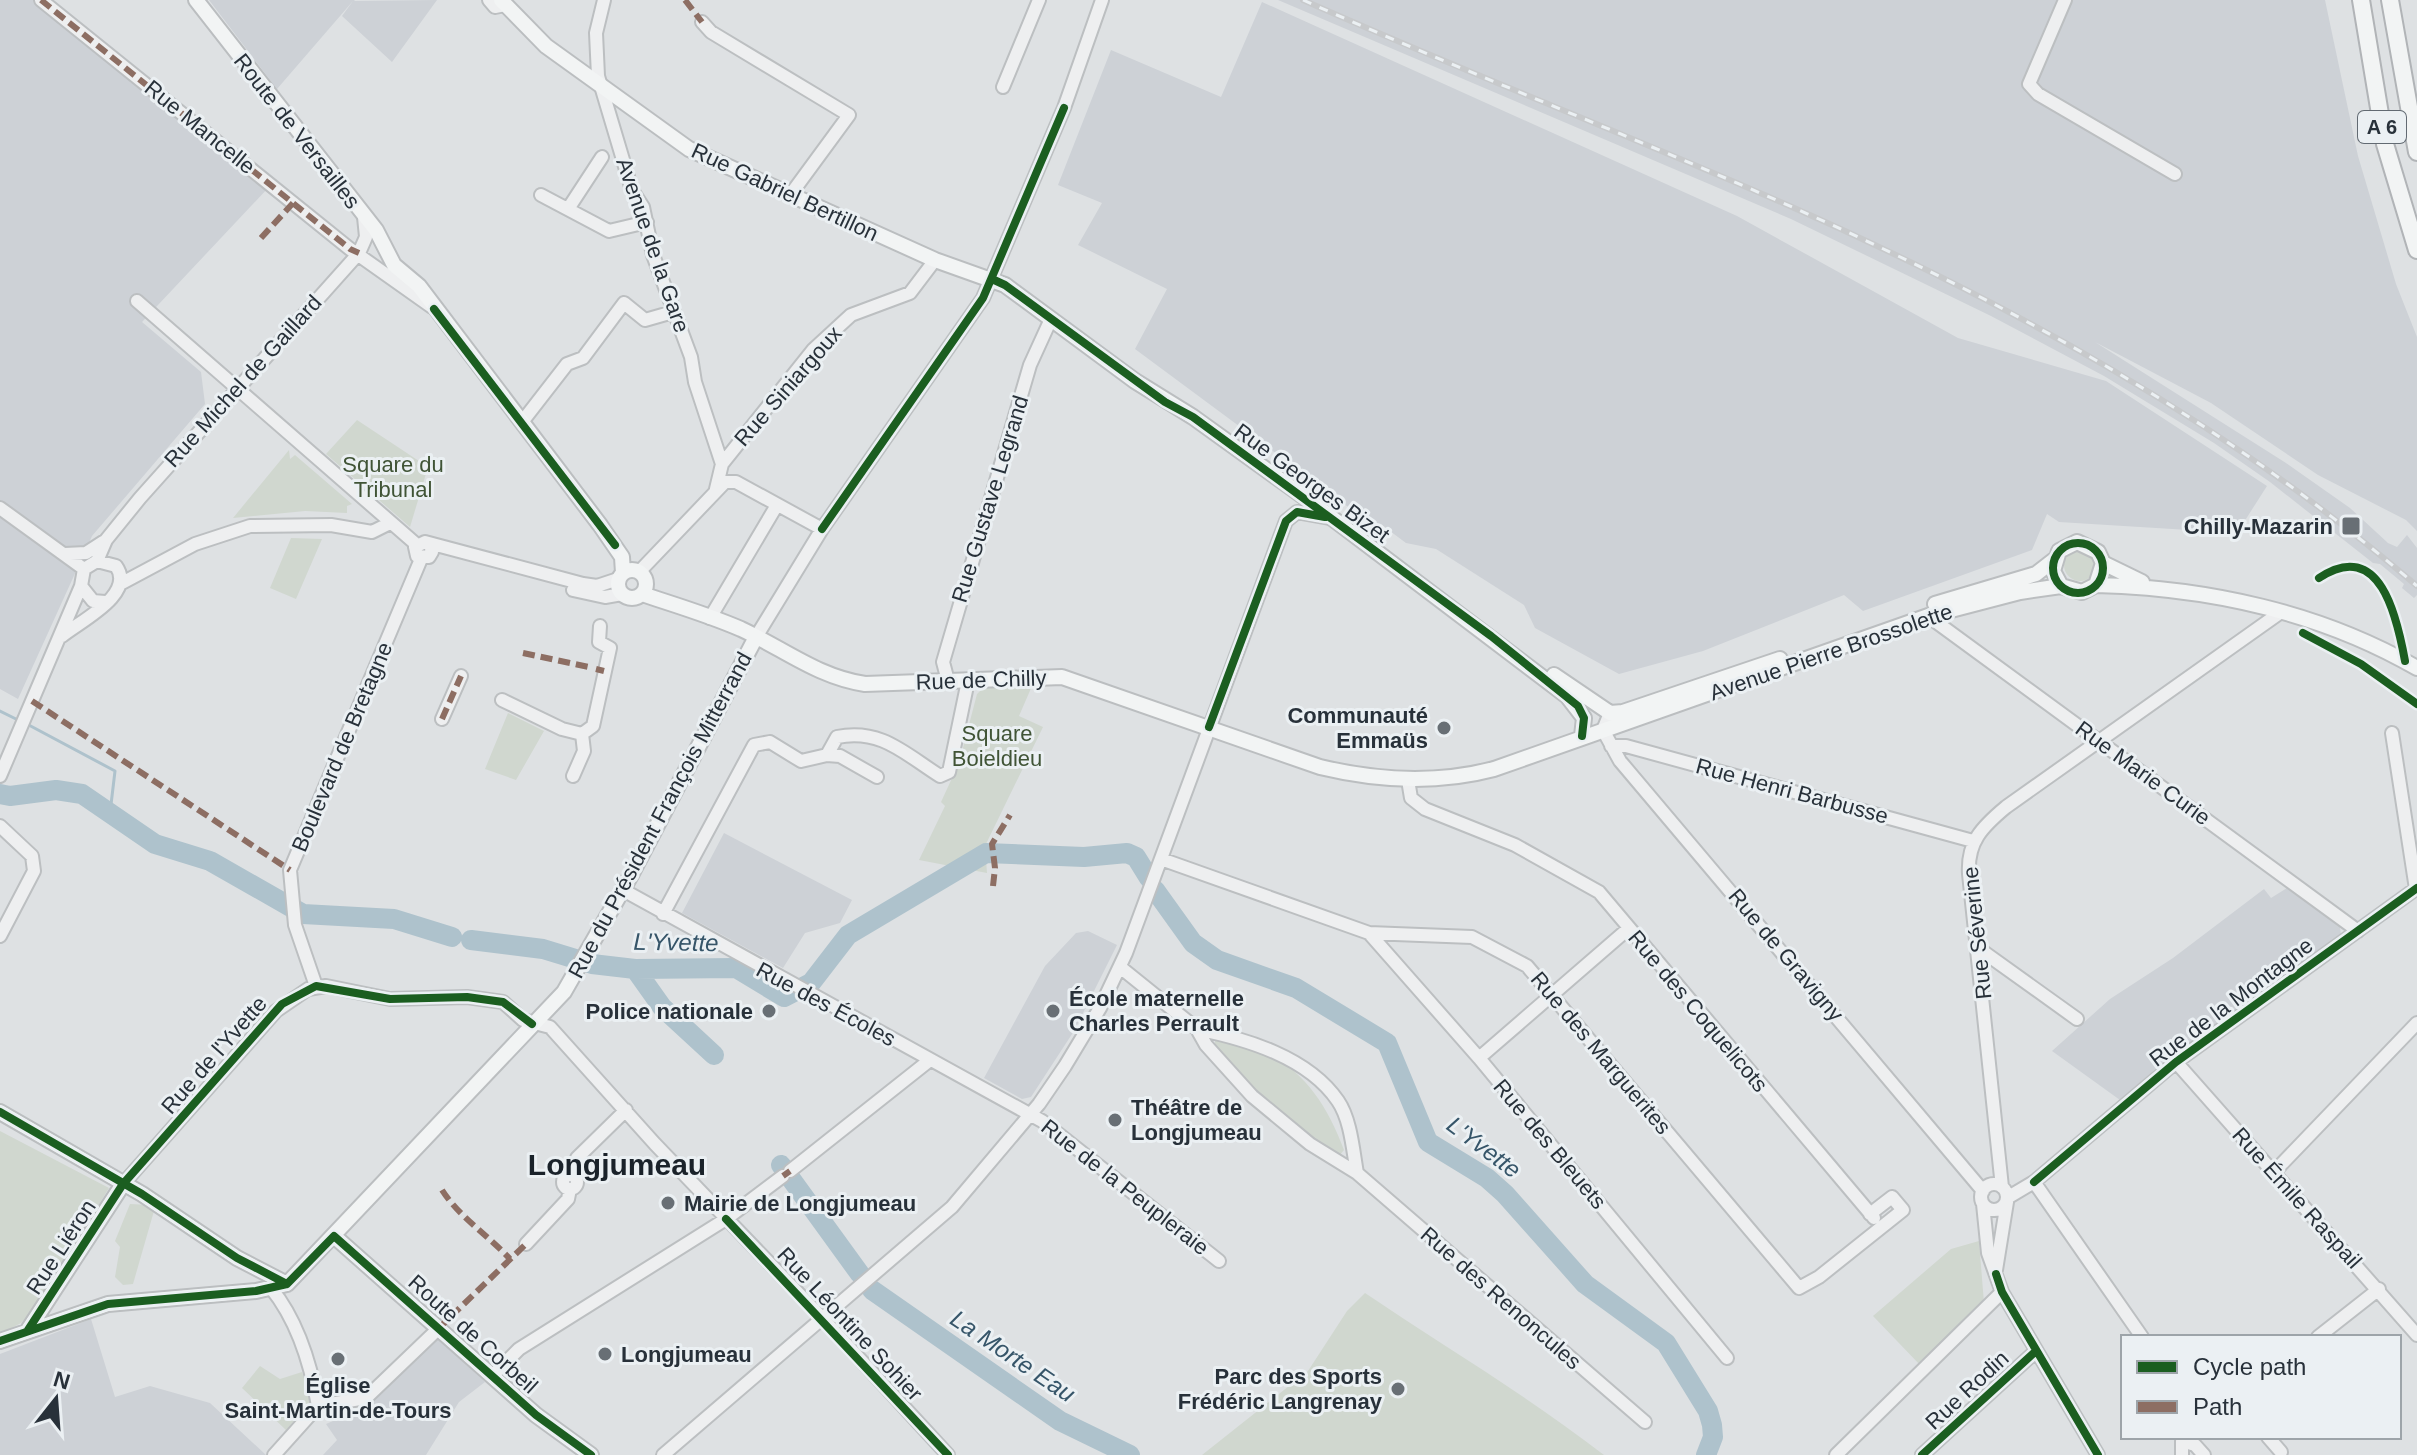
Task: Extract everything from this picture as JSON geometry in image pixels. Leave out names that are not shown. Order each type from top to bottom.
[{"type":"highway","name":"A 6","points":[[2361,0],[2385,144],[2417,250]]},
{"type":"highway","name":"A 6","points":[[2390,0],[2417,152]]},
{"type":"main road","name":"Route de Versailles","points":[[196,0],[376,230],[394,265],[419,286],[615,545],[629,555],[629,574]]},
{"type":"main road","name":"Rue Gabriel Bertillon","points":[[503,2],[538,39],[689,149],[935,260],[992,279]]},
{"type":"main road","name":"Rue Georges Bizet","points":[[992,279],[1005,285],[1333,519],[1491,636],[1578,706],[1584,718],[1582,736]]},
{"type":"main road","name":"Avenue Pierre Brossolette","points":[[1610,713],[1623,712],[1922,608],[2036,574],[2066,546],[2077,542],[2089,545],[2103,563],[2155,587]]},
{"type":"main road","points":[[2054,560],[2053,571],[2061,586]]},
{"type":"main road","points":[[2096,585],[2103,563]]},
{"type":"main road","points":[[622,594],[629,574],[645,580],[642,594]]},
{"type":"main road","name":"Avenue Pierre Brossolette","points":[[1408,780],[1477,773],[1928,616],[2020,592],[2061,586],[2082,592],[2096,585],[2155,587],[2230,599],[2281,612],[2355,638],[2417,668]]},
{"type":"main road","name":"Rue de Chilly","points":[[622,594],[632,598],[642,594],[710,618],[756,637],[821,673],[842,680],[865,684],[1062,677],[1320,767],[1365,777],[1408,780]]},
{"type":"main road","name":"Rue Georges Bizet","points":[[1491,636],[1610,713]]},
{"type":"main road","name":"Rue du Président François Mitterrand","points":[[287,1284],[564,992],[623,890],[756,637]]},
{"type":"main road","points":[[0,1112],[123,1184],[252,1266],[287,1284]]},
{"type":"main road","name":"Rue Liéron","points":[[28,1330],[123,1184]]},
{"type":"main road","name":"Route de Corbeil","points":[[334,1236],[492,1376],[591,1455]]},
{"type":"main road","points":[[252,1266],[261,1278],[264,1289]]},
{"type":"main road","points":[[58,1284],[64,1306],[82,1312]]},
{"type":"main road","points":[[0,1341],[108,1304],[264,1289],[287,1284]]},
{"type":"street","name":"Rue Mancelle","points":[[41,0],[434,309]]},
{"type":"street","points":[[489,0],[495,7],[503,2]]},
{"type":"street","name":"Avenue de la Gare","points":[[604,0],[595,53],[604,90],[632,190],[647,222],[653,255],[691,357],[695,382],[722,464]]},
{"type":"street","points":[[1003,87],[1039,0]]},
{"type":"street","name":"Rue du Président François Mitterrand","points":[[756,637],[822,529],[957,338],[992,279],[1093,31],[1102,0]]},
{"type":"street","name":"Rue du Président François Mitterrand","points":[[1093,31],[1111,0]]},
{"type":"street","points":[[2065,0],[2029,84],[2038,94],[2175,174]]},
{"type":"street","points":[[702,22],[711,32],[849,115],[791,194]]},
{"type":"street","points":[[568,209],[602,157]]},
{"type":"street","points":[[541,195],[609,231],[647,222]]},
{"type":"street","points":[[359,253],[366,237],[364,217]]},
{"type":"street","name":"Route de Versailles","points":[[359,253],[371,254],[394,265]]},
{"type":"street","name":"Rue Michel de Gaillard","points":[[97,561],[106,540],[235,388],[359,253]]},
{"type":"street","name":"Rue Siniargoux","points":[[722,464],[813,350],[851,315],[910,293],[935,260]]},
{"type":"street","points":[[137,301],[425,551],[597,586],[629,574],[725,482],[736,482],[822,529]]},
{"type":"street","points":[[522,422],[567,364],[583,358],[624,303],[645,320],[673,312]]},
{"type":"street","name":"Rue Gustave Legrand","points":[[948,681],[942,667],[947,646],[1030,365],[1051,319]]},
{"type":"street","points":[[716,489],[722,464]]},
{"type":"street","points":[[710,618],[777,505]]},
{"type":"street","points":[[0,508],[84,569]]},
{"type":"street","points":[[663,1455],[952,1207],[1030,1115],[1082,1039],[1120,967],[1286,521],[1297,512],[1305,511],[1333,519]]},
{"type":"street","points":[[122,583],[195,544],[250,526],[331,525],[372,532],[390,523]]},
{"type":"street","points":[[62,636],[117,595],[122,583],[119,571],[111,563],[106,540],[86,553],[64,554]]},
{"type":"street","points":[[425,551],[598,596],[622,594]]},
{"type":"street","name":"Boulevard de Bretagne","points":[[316,986],[294,920],[291,866],[425,551]]},
{"type":"street","points":[[0,776],[62,636],[81,586],[84,569],[97,561],[111,563]]},
{"type":"street","points":[[81,586],[87,597],[105,602]]},
{"type":"street","points":[[2099,742],[2281,612]]},
{"type":"street","name":"Rue Marie Curie","points":[[1928,616],[2358,931]]},
{"type":"street","points":[[582,734],[593,726],[611,656],[610,648],[599,642],[600,626]]},
{"type":"street","points":[[442,719],[461,676]]},
{"type":"street","points":[[827,755],[837,737],[866,733],[890,742],[940,776],[949,772],[968,681]]},
{"type":"street","points":[[502,700],[562,729],[582,734]]},
{"type":"street","points":[[1603,730],[1610,713]]},
{"type":"street","name":"Rue de Gravigny","points":[[1603,730],[1620,761],[1983,1198]]},
{"type":"street","points":[[2392,733],[2416,888]]},
{"type":"street","points":[[573,776],[584,751],[582,734]]},
{"type":"street","points":[[663,914],[754,745],[770,742],[801,761],[827,755],[840,756],[877,777]]},
{"type":"street","name":"Rue Séverine","points":[[2005,1196],[1968,861],[1973,841],[1982,826],[2099,742]]},
{"type":"street","name":"Rue Henri Barbusse","points":[[1611,746],[1626,746],[1973,841]]},
{"type":"street","name":"Rue des Coquelicots","points":[[1408,780],[1409,792],[1417,804],[1515,845],[1599,892],[1881,1227]]},
{"type":"street","points":[[0,826],[32,856],[34,871],[0,936]]},
{"type":"street","name":"Rue des Marguerites","points":[[1161,859],[1369,933],[1472,937],[1527,966],[1799,1288],[1819,1277],[1881,1227]]},
{"type":"street","name":"Rue de la Montagne","points":[[2005,1196],[2034,1182],[2176,1062],[2416,888]]},
{"type":"street","name":"Rue des Écoles","points":[[623,890],[1030,1115]]},
{"type":"street","points":[[1479,1058],[1628,929]]},
{"type":"street","name":"Rue des Bleuets","points":[[1369,933],[1479,1058],[1727,1358]]},
{"type":"street","points":[[1978,948],[2077,1019]]},
{"type":"street","name":"Rue des Renoncules","points":[[1120,967],[1197,1029],[1206,1045],[1252,1096],[1310,1144],[1357,1173],[1645,1422]]},
{"type":"street","points":[[316,986],[390,999],[467,997],[498,1000],[532,1024]]},
{"type":"street","name":"Rue de l'Yvette","points":[[123,1184],[282,1004],[316,986]]},
{"type":"street","points":[[2274,1172],[2417,1023]]},
{"type":"street","name":"Rue Léontine Sohier","points":[[532,1024],[550,1027],[948,1455]]},
{"type":"street","name":"Rue des Renoncules","points":[[1197,1029],[1244,1039],[1272,1050],[1307,1072],[1338,1101],[1357,1173]]},
{"type":"street","points":[[492,1376],[519,1349],[726,1219],[930,1060]]},
{"type":"street","name":"Rue Émile Raspail","points":[[2176,1062],[2414,1326]]},
{"type":"street","points":[[526,1244],[568,1199],[577,1158],[626,1110]]},
{"type":"street","name":"Rue de la Peupleraie","points":[[1030,1115],[1081,1150],[1219,1261]]},
{"type":"street","points":[[2034,1182],[2141,1335]]},
{"type":"street","points":[[2005,1196],[1993,1184],[1983,1198],[1988,1253],[2002,1292],[2098,1455]]},
{"type":"street","points":[[1983,1198],[1994,1211],[2005,1196]]},
{"type":"street","points":[[1996,1274],[2005,1196]]},
{"type":"street","points":[[1870,1214],[1892,1197],[1903,1210],[1881,1227]]},
{"type":"street","points":[[264,1289],[289,1313],[308,1364],[318,1406]]},
{"type":"street","points":[[2321,1335],[2379,1289]]},
{"type":"street","points":[[1836,1455],[2002,1292]]},
{"type":"street","points":[[274,1455],[318,1406],[366,1398],[438,1329]]},
{"type":"street","name":"Rue Rodin","points":[[1922,1455],[2036,1351]]},
{"type":"street","points":[[2182,1455],[2181,1439],[2195,1445],[2204,1455]]},
{"type":"street","points":[[2270,1439],[2281,1452]]},
{"type":"shaded area","points":[[0,0],[34,0],[269,187],[142,322],[201,372],[205,404],[92,536],[18,699],[0,689]]},
{"type":"shaded area","points":[[209,0],[437,0],[392,62],[342,16],[353,1],[277,89]]},
{"type":"shaded area","points":[[1278,0],[2325,0],[2358,156],[2396,284],[2417,337],[2417,531],[2406,520],[2318,475],[2211,403],[2095,342],[2286,463],[2350,508],[2388,543],[2397,547],[2407,535],[2417,548],[2417,595],[2414,598],[2402,588],[2404,584],[2380,564],[2373,563],[2270,482],[2214,443],[2104,376],[1991,316],[1791,219]]},
{"type":"shaded area","points":[[1262,2],[1737,216],[1958,338],[2106,381],[2267,486],[2237,533],[2059,522],[2047,514],[2032,550],[1863,611],[1844,595],[1703,651],[1619,674],[1535,628],[1524,605],[1436,549],[1406,543],[1382,525],[1378,529],[1135,349],[1167,289],[1078,245],[1102,203],[1058,185],[1111,50],[1221,97]]},
{"type":"shaded area","points":[[724,833],[852,900],[840,923],[805,933],[783,968],[682,913]]},
{"type":"shaded area","points":[[2287,888],[2340,927],[2341,936],[2222,1025],[2162,1063],[2120,1100],[2052,1051],[2110,999],[2173,958],[2264,889],[2271,898]]},
{"type":"shaded area","name":"École maternelle Charles Perrault","points":[[1088,931],[1117,945],[1074,1031],[1031,1097],[1022,1099],[984,1078],[1045,966],[1076,933]]},
{"type":"shaded area","points":[[91,1319],[115,1397],[150,1386],[210,1403],[266,1455],[0,1455],[0,1354]]},
{"type":"shaded area","points":[[437,1338],[485,1382],[459,1402],[426,1455],[323,1455],[337,1440],[326,1424],[333,1421],[331,1412],[340,1407],[355,1410],[368,1403]]},
{"type":"green space","name":"Square du Tribunal","points":[[357,420],[428,467],[410,527],[326,454]]},
{"type":"green space","points":[[289,450],[290,459],[295,455],[352,504],[347,506],[347,513],[305,511],[233,518]]},
{"type":"green space","points":[[291,538],[322,539],[296,599],[270,588]]},
{"type":"green space","points":[[2080,549],[2091,554],[2096,565],[2091,576],[2080,581],[2069,576],[2064,565],[2069,554]]},
{"type":"green space","name":"Square Boieldieu","points":[[1032,686],[1019,716],[1043,727],[985,846],[987,873],[919,860],[945,806],[941,802],[959,763],[977,694],[983,688]]},
{"type":"green space","points":[[508,713],[544,731],[516,780],[485,769]]},
{"type":"green space","points":[[1215,1040],[1261,1051],[1297,1074],[1312,1090],[1335,1128],[1344,1150],[1339,1156],[1253,1096],[1215,1047]]},
{"type":"green space","points":[[0,1131],[109,1188],[34,1311],[21,1323],[0,1334]]},
{"type":"green space","points":[[130,1204],[149,1205],[154,1211],[133,1284],[123,1285],[115,1277],[120,1247],[115,1241]]},
{"type":"green space","points":[[1979,1241],[1984,1303],[1921,1366],[1873,1316],[1951,1249]]},
{"type":"green space","name":"Parc des Sports Frédéric Langrenay","points":[[1365,1293],[1516,1392],[1604,1455],[1202,1455],[1308,1371],[1347,1311]]},
{"type":"green space","points":[[260,1366],[280,1379],[302,1372],[312,1401],[286,1430],[242,1388]]},
{"type":"waterway","points":[[0,711],[18,720]]},
{"type":"waterway","points":[[25,723],[115,771],[110,813]]},
{"type":"waterway","name":"L'Yvette","points":[[0,794],[10,796],[56,790],[82,794],[155,844],[210,861],[303,914],[394,919],[452,937]]},
{"type":"waterway","name":"L'Yvette","points":[[471,940],[543,949],[592,964],[635,969],[736,968],[784,997],[811,983],[848,935],[986,853],[1084,857],[1127,853],[1136,857],[1149,878]]},
{"type":"waterway","name":"L'Yvette","points":[[1155,890],[1193,943],[1217,960],[1296,988],[1387,1043],[1428,1142],[1487,1178],[1585,1284],[1666,1343],[1708,1411],[1713,1437],[1706,1455]]},
{"type":"waterway","name":"La Morte Eau","points":[[635,969],[662,1007],[714,1055]]},
{"type":"waterway","name":"La Morte Eau","points":[[781,1165],[860,1274]]},
{"type":"waterway","name":"La Morte Eau","points":[[872,1290],[1060,1421],[1130,1455]]},
{"type":"railway","points":[[1303,0],[1783,203],[2034,325],[2115,371],[2271,472],[2417,586]]},
{"type":"marked path","points":[[41,0],[350,249],[359,253]]},
{"type":"marked path","points":[[685,0],[702,22]]},
{"type":"marked path","points":[[261,238],[293,203]]},
{"type":"marked path","points":[[523,653],[589,667]]},
{"type":"marked path","points":[[596,669],[604,671]]},
{"type":"marked path","points":[[442,719],[461,676]]},
{"type":"marked path","points":[[32,701],[290,870]]},
{"type":"marked path","points":[[347,733],[355,736]]},
{"type":"marked path","points":[[993,886],[995,868],[992,844],[1010,815]]},
{"type":"marked path","points":[[783,1176],[790,1171]]},
{"type":"marked path","points":[[442,1190],[457,1209],[510,1259]]},
{"type":"marked path","points":[[438,1329],[526,1244]]},
{"type":"cycle path","points":[[822,529],[983,298],[1064,108]]},
{"type":"cycle path","points":[[992,279],[1005,285],[1165,402],[1193,417],[1491,636],[1578,706],[1584,718],[1582,736]]},
{"type":"cycle path","points":[[434,309],[615,545]]},
{"type":"cycle path","points":[[1209,727],[1286,521],[1297,512],[1325,517]]},
{"type":"cycle path","points":[[2078,543],[2095,551],[2103,568],[2095,585],[2078,593],[2061,585],[2053,568],[2061,551],[2078,543]]},
{"type":"cycle path","points":[[2319,578],[2340,568],[2357,567],[2371,575],[2390,605],[2405,661]]},
{"type":"cycle path","points":[[2303,633],[2361,664],[2417,704]]},
{"type":"cycle path","points":[[2034,1182],[2176,1062],[2417,888]]},
{"type":"cycle path","points":[[28,1330],[123,1184],[282,1004],[316,986],[390,999],[467,997],[503,1002],[532,1024]]},
{"type":"cycle path","points":[[0,1112],[142,1194],[237,1258],[287,1284]]},
{"type":"cycle path","points":[[726,1219],[948,1455]]},
{"type":"cycle path","points":[[0,1341],[108,1304],[256,1291],[287,1284],[334,1236],[536,1415],[591,1455]]},
{"type":"cycle path","points":[[1996,1274],[2002,1292],[2098,1455]]},
{"type":"cycle path","points":[[1922,1455],[2036,1351]]},
{"type":"place","name":"Chilly-Mazarin","points":[[2351,526]]},
{"type":"place","name":"Communauté Emmaüs","points":[[1444,728]]},
{"type":"place","name":"Police nationale","points":[[769,1011]]},
{"type":"place","name":"École maternelle Charles Perrault","points":[[1053,1011]]},
{"type":"place","name":"Théâtre de Longjumeau","points":[[1115,1120]]},
{"type":"place","name":"Mairie de Longjumeau","points":[[668,1203]]},
{"type":"place","name":"Longjumeau","points":[[605,1354]]},
{"type":"place","name":"Église Saint-Martin-de-Tours","points":[[338,1359]]},
{"type":"place","name":"Parc des Sports Frédéric Langrenay","points":[[1398,1389]]},
{"type":"district","name":"Longjumeau","points":[[617,1164]]}]
